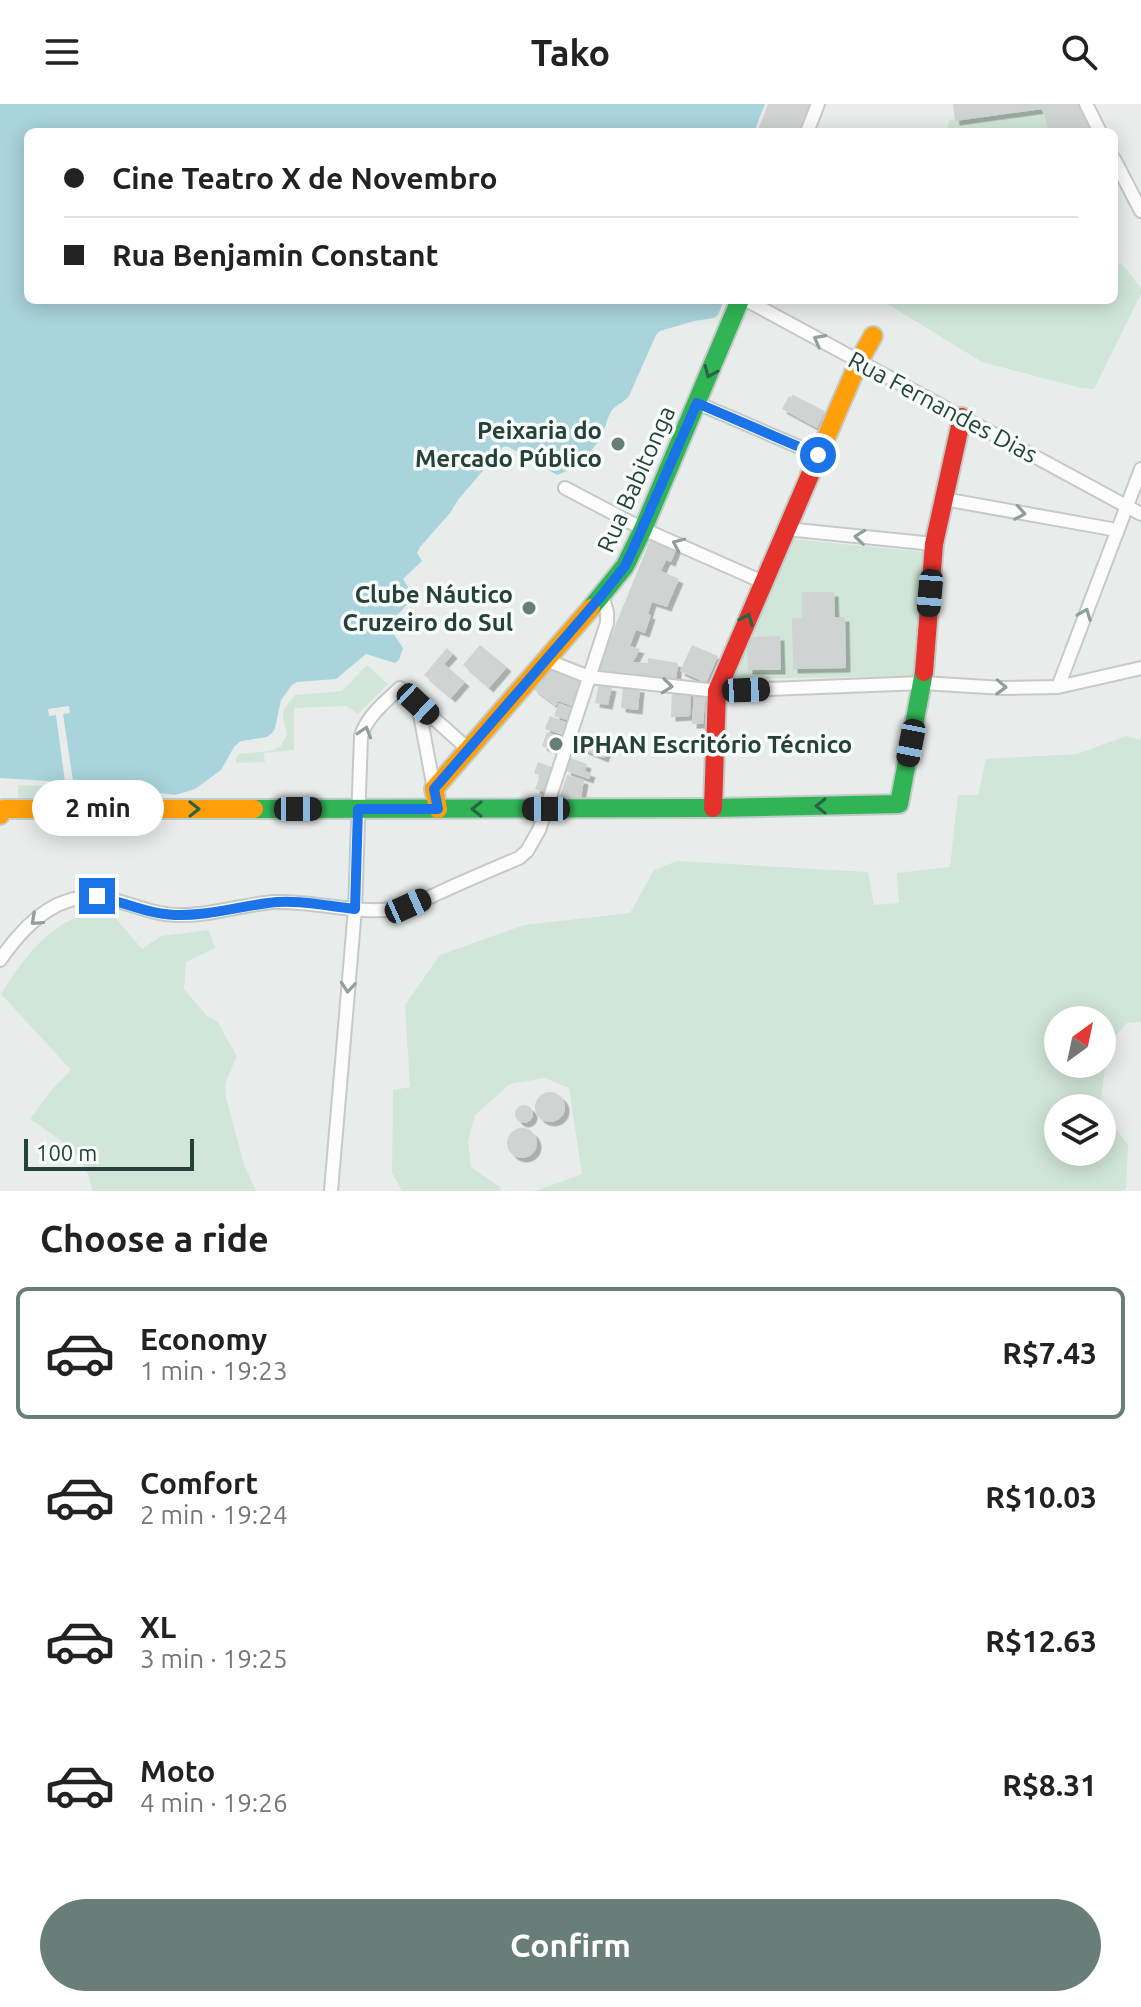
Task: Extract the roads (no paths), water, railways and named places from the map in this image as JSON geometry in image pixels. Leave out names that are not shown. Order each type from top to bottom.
[{"type":"street","points":[[809,128],[818,104]]},
{"type":"street","points":[[1086,104],[1098,128]]},
{"type":"street","points":[[1118,167],[1141,211]]},
{"type":"street","name":"Rua Babitonga","points":[[434,789],[625,566],[741,304]]},
{"type":"street","name":"Rua Fernandes Dias","points":[[751,304],[1141,514]]},
{"type":"street","points":[[713,808],[717,691],[859,361],[873,336]]},
{"type":"street","points":[[697,403],[818,455]]},
{"type":"street","points":[[2,812],[899,804],[923,683],[934,544],[962,417]]},
{"type":"street","points":[[1058,687],[1141,469]]},
{"type":"street","points":[[565,488],[643,529],[763,582]]},
{"type":"street","points":[[944,499],[1117,530]]},
{"type":"street","points":[[786,529],[934,544]]},
{"type":"street","points":[[0,960],[36,917],[55,905],[78,897],[97,896],[162,914],[179,915],[270,903],[388,909],[408,906],[519,858],[534,840],[546,809],[607,623],[602,595]]},
{"type":"street","points":[[546,660],[589,677],[717,691],[923,683],[1003,688],[1058,687],[1141,668]]},
{"type":"street","points":[[331,1191],[355,909],[361,736],[364,726],[400,688],[468,749]]},
{"type":"street","points":[[418,704],[438,809]]},
{"type":"water","points":[[0,104],[765,104],[756,128],[24,128],[24,304],[722,304],[714,318],[694,321],[656,335],[629,396],[612,411],[593,449],[570,469],[557,475],[509,447],[502,448],[420,547],[417,553],[422,561],[403,579],[414,597],[389,624],[403,648],[395,663],[366,654],[336,679],[292,685],[281,700],[273,732],[267,737],[241,741],[221,770],[195,789],[175,795],[73,781],[0,778]]},
{"type":"place","name":"Peixaria do Mercado Público","points":[[618,444]]},
{"type":"place","name":"Clube Náutico Cruzeiro do Sul","points":[[529,608]]},
{"type":"place","name":"IPHAN Escritório Técnico","points":[[556,744]]}]
